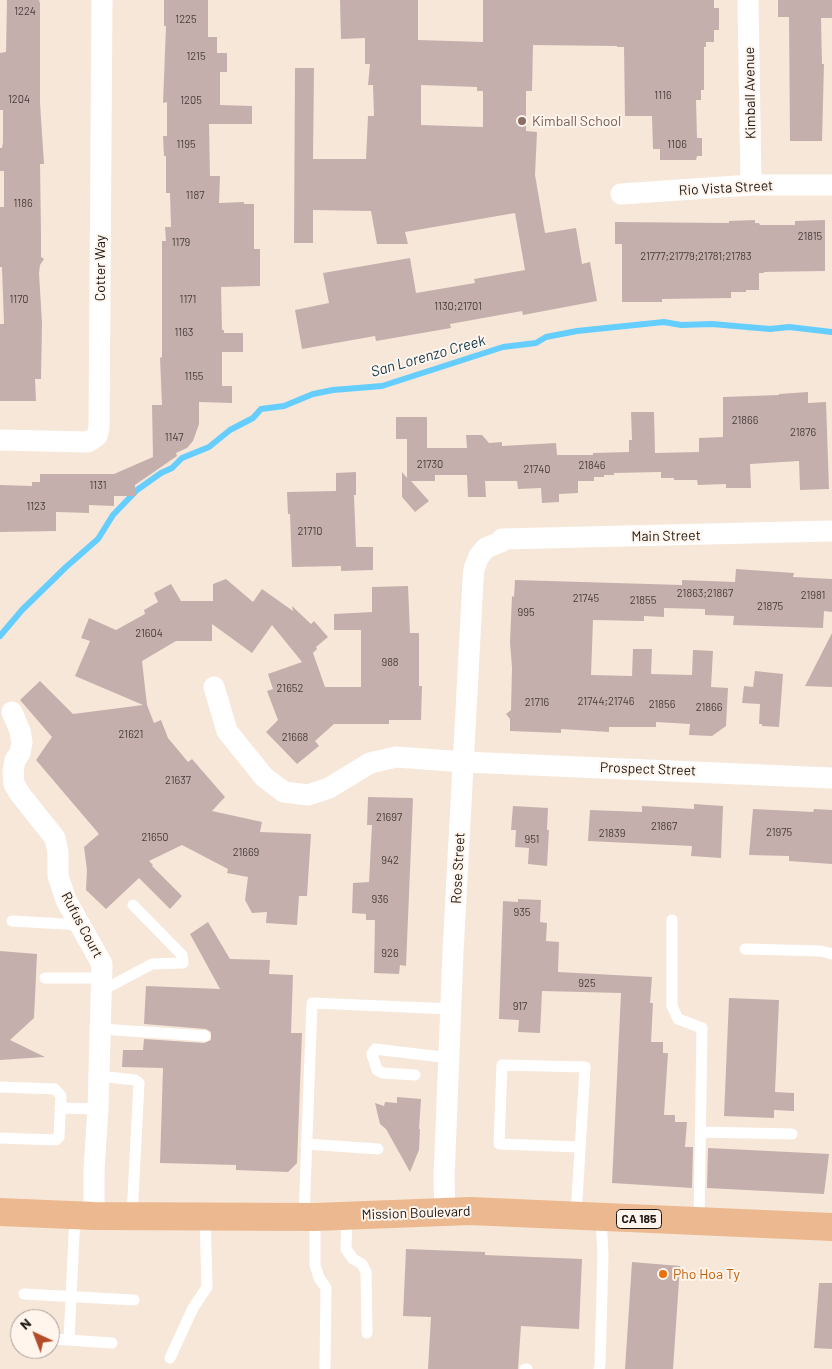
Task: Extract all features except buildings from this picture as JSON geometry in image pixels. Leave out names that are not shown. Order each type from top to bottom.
[{"type":"main road","name":"Mission Boulevard","points":[[0,1212],[85,1216],[310,1217],[445,1211],[832,1227]]},
{"type":"street","name":"Cotter Way","points":[[0,440],[88,442],[96,436],[99,428],[102,0]]},
{"type":"street","name":"Kimball Avenue","points":[[748,0],[751,185]]},
{"type":"street","name":"Rio Vista Street","points":[[621,194],[751,185],[832,185]]},
{"type":"street","name":"Main Street","points":[[503,541],[502,539],[832,531]]},
{"type":"street","name":"Rose Street","points":[[445,1211],[444,1178],[474,569],[479,556],[486,548],[503,541]]},
{"type":"street","name":"Prospect Street","points":[[214,688],[227,731],[264,777],[284,792],[308,795],[329,788],[370,763],[396,757],[464,762],[832,778]]},
{"type":"street","name":"Rufus Court","points":[[12,712],[20,730],[22,742],[20,753],[15,760],[14,784],[54,838],[58,853],[58,876],[66,900],[102,964],[98,1109],[94,1170],[85,1216]]},
{"type":"lane","points":[[45,978],[102,985],[152,964],[183,963],[182,955],[133,905]]},
{"type":"lane","points":[[672,920],[672,1006],[678,1019],[702,1028],[699,1221]]},
{"type":"lane","points":[[12,921],[81,924]]},
{"type":"lane","points":[[745,949],[821,951],[832,954]]},
{"type":"lane","points":[[324,1367],[326,1288],[319,1278],[315,1265],[306,1144],[312,1003],[452,1009]]},
{"type":"lane","points":[[101,1029],[205,1036]]},
{"type":"lane","points":[[415,1075],[377,1070],[372,1054],[375,1049],[450,1058]]},
{"type":"lane","points":[[580,1147],[499,1144],[502,1065],[585,1067],[580,1147],[589,1217],[603,1255],[600,1365],[598,1369]]},
{"type":"lane","points":[[99,1076],[135,1080],[139,1083],[132,1216]]},
{"type":"lane","points":[[0,1087],[55,1089],[61,1096],[59,1136],[56,1140],[0,1138]]},
{"type":"lane","points":[[60,1108],[98,1109]]},
{"type":"lane","points":[[700,1132],[792,1134]]},
{"type":"lane","points":[[306,1144],[378,1149]]},
{"type":"lane","points":[[69,1340],[71,1297],[85,1216]]},
{"type":"lane","points":[[170,1358],[193,1308],[207,1287],[205,1216]]},
{"type":"lane","points":[[347,1216],[346,1249],[353,1259],[362,1264],[366,1272],[366,1333]]},
{"type":"lane","points":[[24,1294],[134,1300]]},
{"type":"lane","points":[[60,1340],[112,1343]]},
{"type":"waterway","name":"San Lorenzo Creek","points":[[0,636],[22,610],[98,539],[113,515],[137,490],[161,473],[172,468],[182,458],[209,447],[230,430],[253,418],[261,409],[284,406],[313,394],[333,390],[382,386],[503,347],[536,343],[546,337],[577,331],[664,322],[681,325],[712,324],[770,329],[789,327],[832,332]]},
{"type":"place","name":"Kimball School","points":[[522,121]]},
{"type":"place","name":"Pho Hoa Ty","points":[[663,1274]]}]
